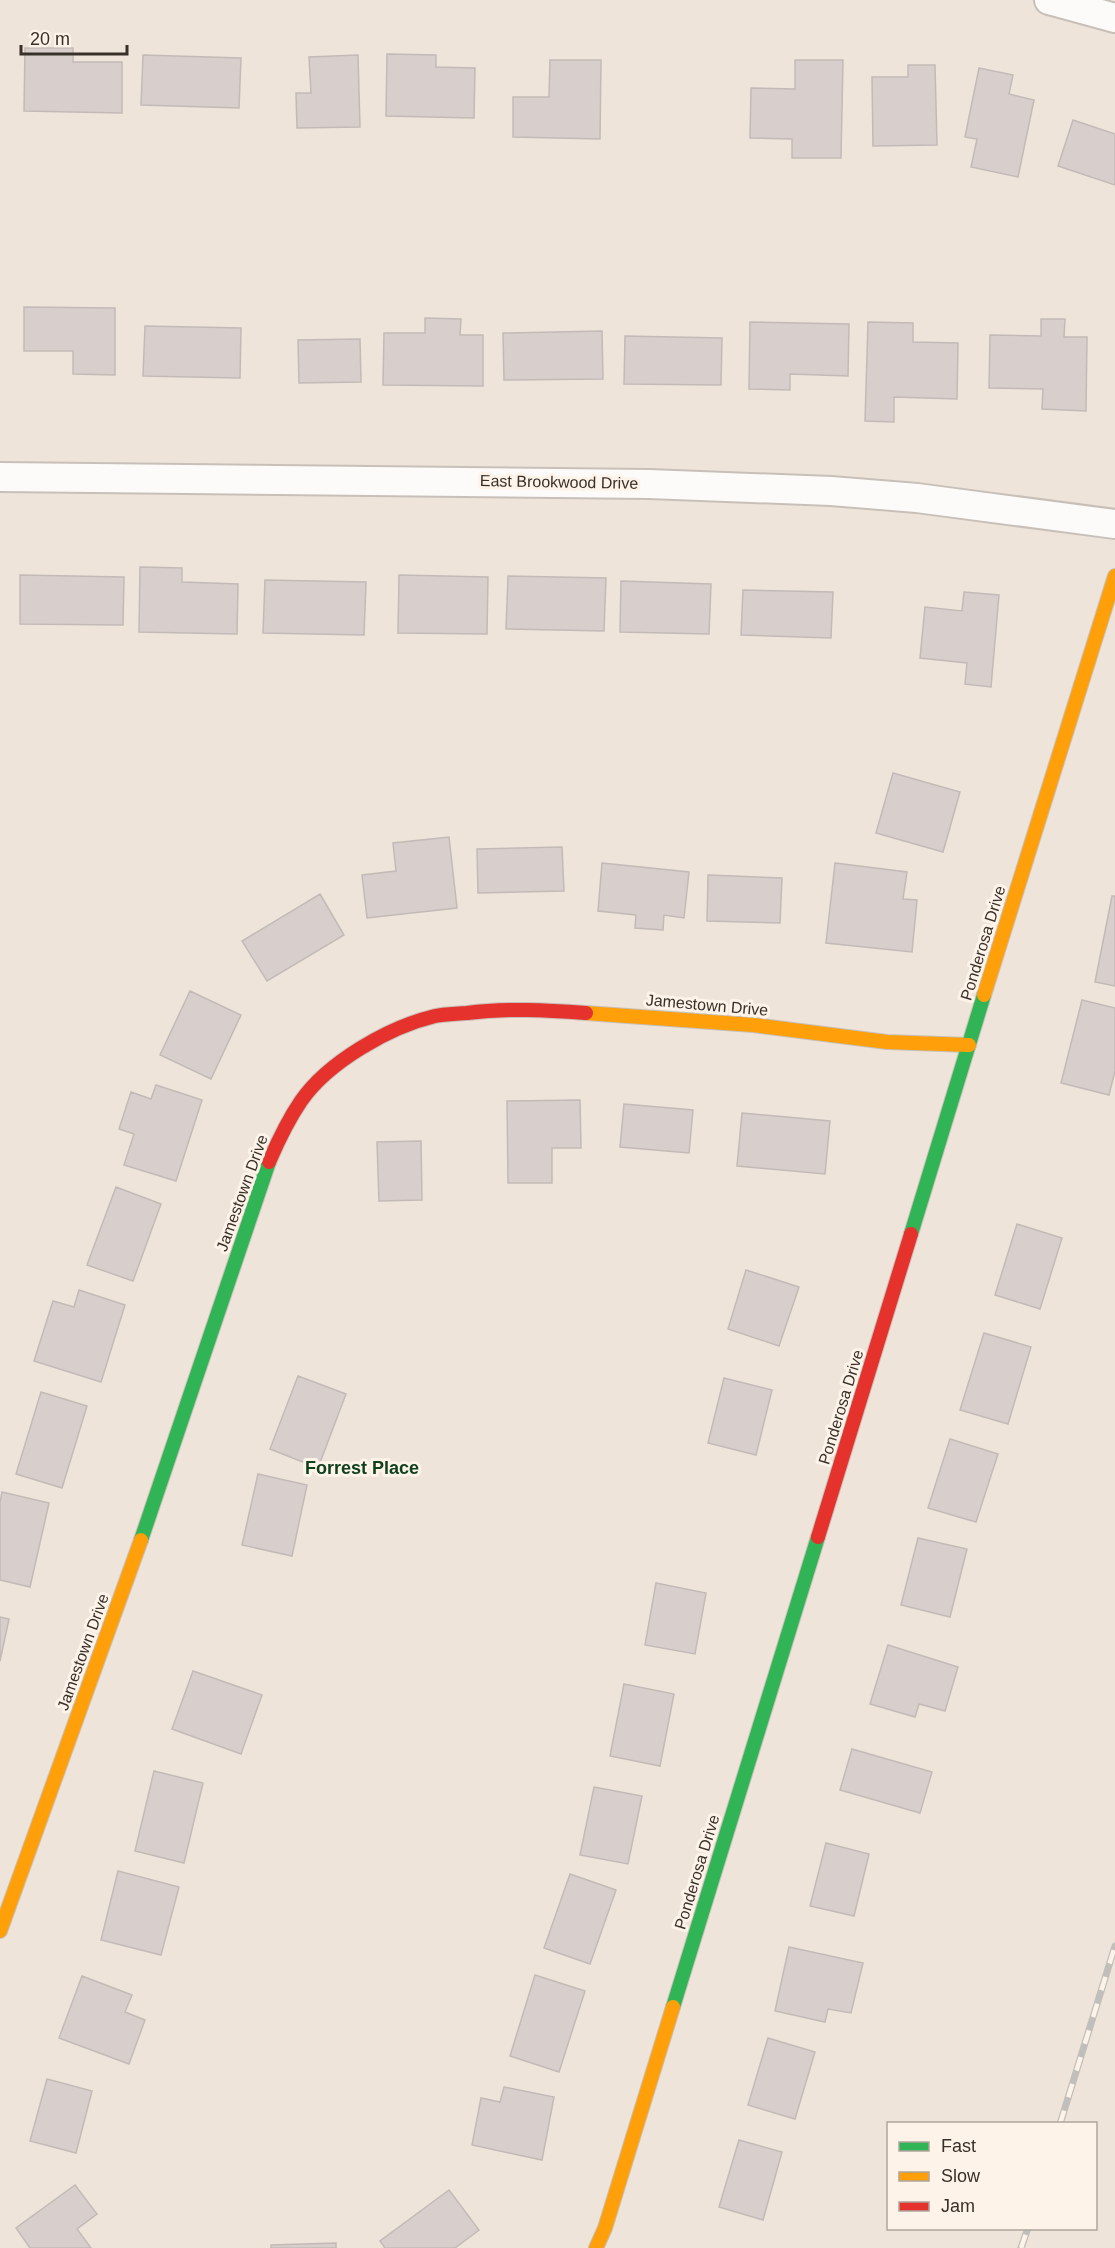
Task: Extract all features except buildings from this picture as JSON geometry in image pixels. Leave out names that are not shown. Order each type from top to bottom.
[{"type":"street","points":[[1049,0],[1115,18]]},
{"type":"street","name":"East Brookwood Drive","points":[[0,477],[638,483],[831,491],[917,498],[1115,524]]},
{"type":"street","name":"Ponderosa Drive","points":[[596,2248],[605,2228],[1115,576]]},
{"type":"street","name":"Jamestown Drive","points":[[1,1926],[155,1500],[265,1170],[279,1137],[302,1099],[328,1073],[360,1048],[396,1029],[436,1016],[483,1011],[533,1009],[753,1025],[887,1042],[969,1045]]},
{"type":"railway","points":[[1061,2122],[1115,1946]]},
{"type":"railway","points":[[1021,2248],[1027,2230]]},
{"type":"traffic: fast","points":[[911,1234],[984,995]]},
{"type":"traffic: fast","points":[[141,1540],[269,1162]]},
{"type":"traffic: fast","points":[[673,2007],[818,1537]]},
{"type":"traffic: slow","points":[[984,995],[1115,576]]},
{"type":"traffic: slow","points":[[586,1013],[753,1025],[887,1042],[969,1045]]},
{"type":"traffic: slow","points":[[0,1931],[141,1540]]},
{"type":"traffic: slow","points":[[596,2248],[605,2228],[673,2007]]},
{"type":"traffic: jam","points":[[269,1162],[292,1116],[313,1087],[343,1060],[398,1028],[435,1016],[482,1011],[526,1010],[586,1013]]},
{"type":"traffic: jam","points":[[818,1537],[911,1234]]},
{"type":"district","name":"Forrest Place","points":[[362,1468]]}]
